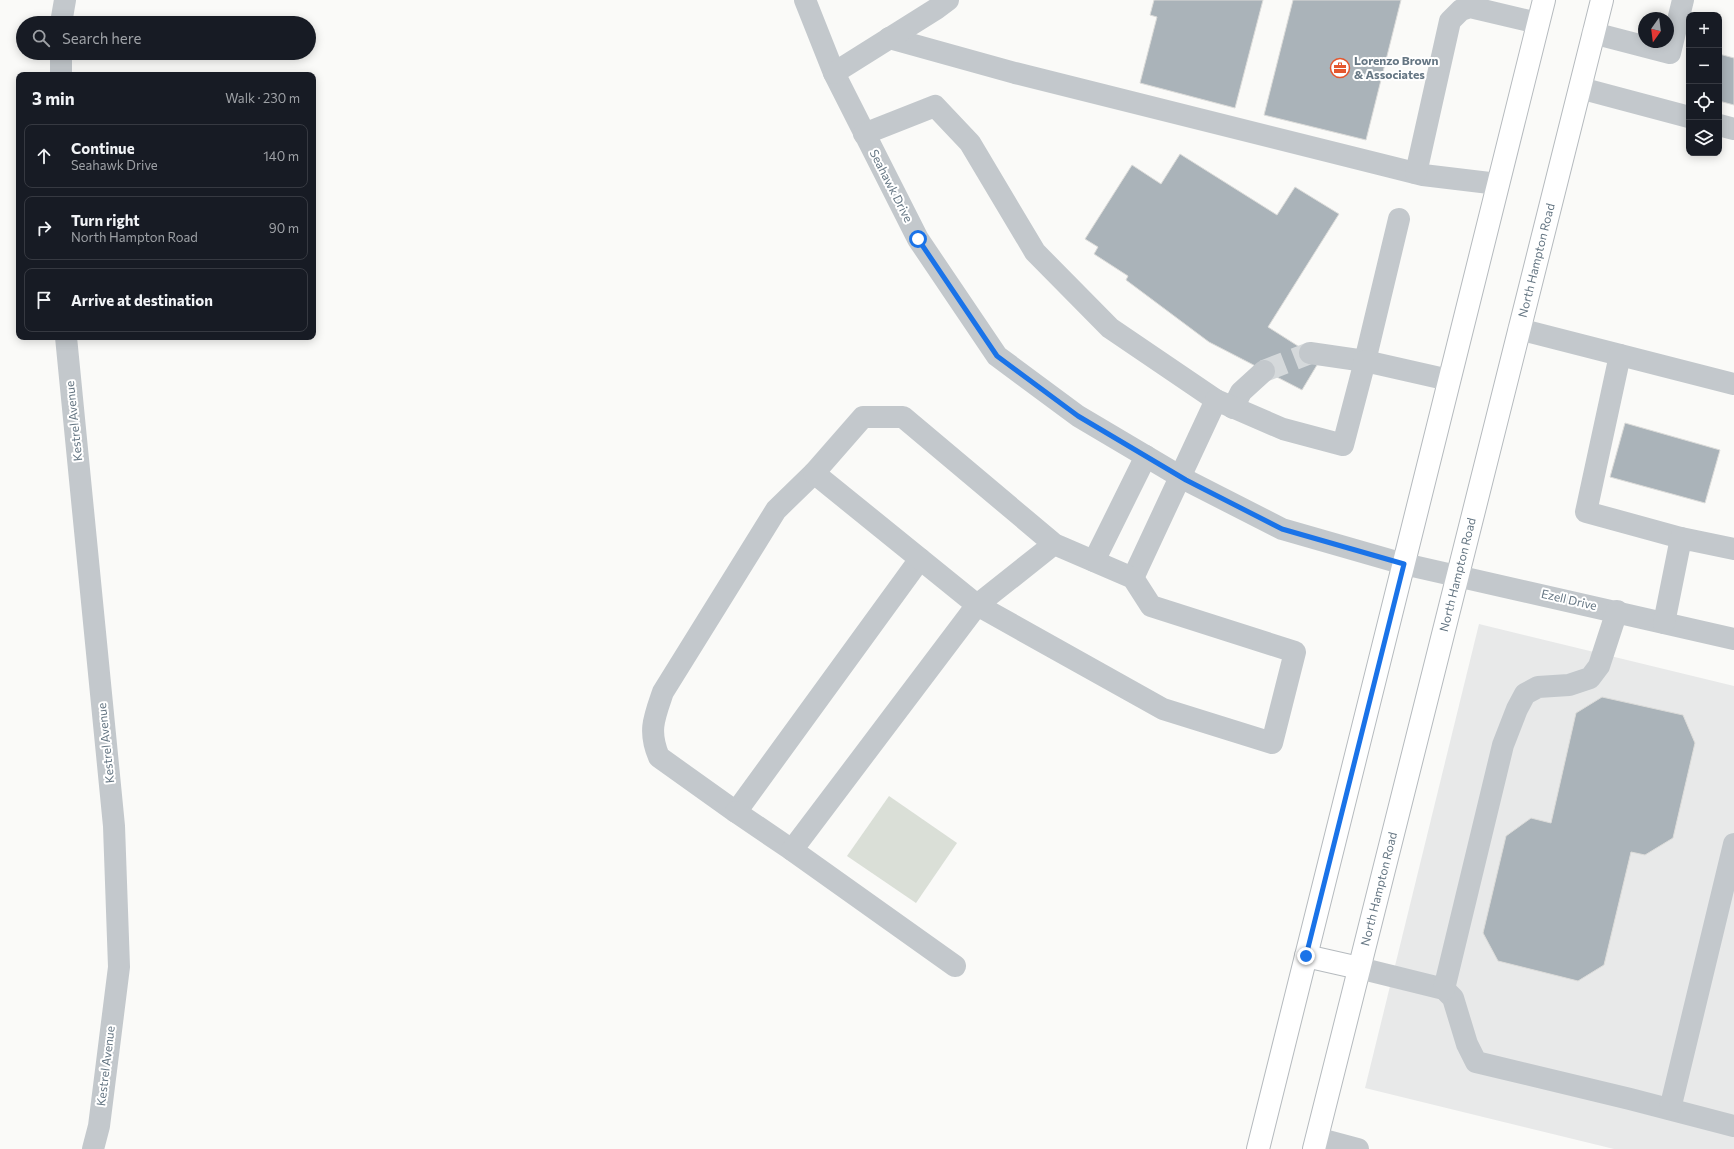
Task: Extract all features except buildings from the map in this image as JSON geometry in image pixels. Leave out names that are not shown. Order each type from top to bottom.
[{"type":"main road","points":[[1258,1149],[1544,0]]},
{"type":"main road","name":"North Hampton Road","points":[[1316,1143],[1602,0]]},
{"type":"main road","points":[[1306,956],[1360,968]]},
{"type":"street","points":[[62,16],[65,0]]},
{"type":"street","name":"Seahawk Drive","points":[[805,0],[834,73],[918,239],[997,356],[1078,416],[1181,476],[1282,529],[1404,564]]},
{"type":"street","points":[[834,73],[936,10],[948,0]]},
{"type":"street","points":[[1594,33],[1670,53],[1683,0]]},
{"type":"street","points":[[1416,173],[1450,21],[1461,10],[1470,7],[1538,23]]},
{"type":"street","points":[[889,38],[1015,73],[1416,173],[1498,184]]},
{"type":"street","points":[[61,60],[61,72]]},
{"type":"street","points":[[1580,88],[1686,116]]},
{"type":"street","points":[[864,134],[935,106],[970,143],[1035,252],[1110,328],[1225,404],[1283,429],[1343,445],[1399,219]]},
{"type":"street","points":[[1722,126],[1734,129]]},
{"type":"street","points":[[1519,330],[1734,384]]},
{"type":"street","name":"Kestrel Avenue","points":[[66,340],[114,842],[118,966],[99,1126],[94,1149]]},
{"type":"street","points":[[1310,354],[1365,361],[1449,380]]},
{"type":"street","points":[[1620,355],[1586,512],[1681,538],[1734,549]]},
{"type":"street","points":[[1133,578],[1181,476],[1225,404],[1264,371]]},
{"type":"street","points":[[814,473],[977,605],[1163,709],[1272,743],[1295,652],[1151,606],[1133,578],[1054,544],[903,417],[863,417],[814,473],[776,510],[663,692],[653,722],[654,745],[659,757],[955,966]]},
{"type":"street","points":[[1094,561],[1146,456]]},
{"type":"street","points":[[1664,623],[1681,538]]},
{"type":"street","points":[[792,850],[977,605],[1054,544]]},
{"type":"street","points":[[736,812],[920,559]]},
{"type":"street","name":"Ezell Drive","points":[[1404,564],[1617,611],[1734,639]]},
{"type":"street","points":[[1444,989],[1503,745],[1517,709],[1525,694],[1538,687],[1570,685],[1590,678],[1599,666],[1608,644],[1617,611]]},
{"type":"street","points":[[1670,1109],[1734,844]]},
{"type":"street","points":[[1360,968],[1444,989],[1453,998],[1467,1044],[1476,1062],[1734,1126]]},
{"type":"street","points":[[1316,1143],[1358,1149]]},
{"type":"shaded area","points":[[1479,624],[1734,686],[1734,1149],[1614,1149],[1365,1088]]},
{"type":"shaded area","points":[[889,796],[957,843],[916,903],[847,856]]},
{"type":"tunnel","points":[[1264,371],[1310,353]]},
{"type":"place","name":"Lorenzo Brown & Associates","points":[[1340,68]]},
{"type":"route","points":[[918,239],[997,356],[1078,416],[1186,480],[1282,529],[1404,564],[1306,956]]}]
